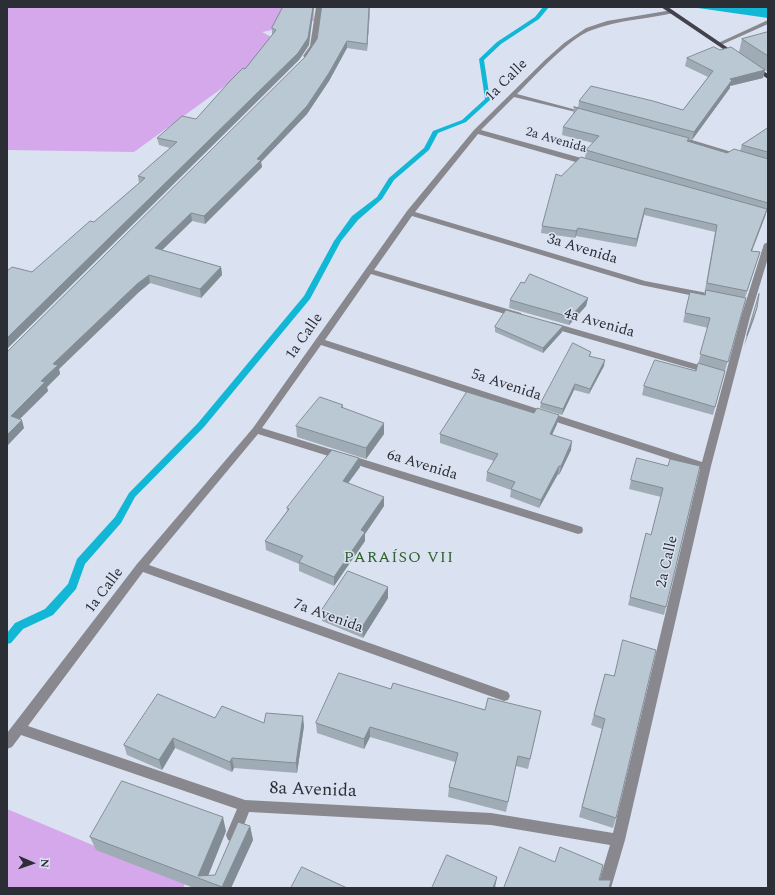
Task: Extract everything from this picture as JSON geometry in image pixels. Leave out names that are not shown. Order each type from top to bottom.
[{"type":"main road","points":[[668,10],[743,60]]},
{"type":"main road","points":[[750,65],[768,77]]},
{"type":"street","points":[[302,62],[313,46],[319,7]]},
{"type":"street","name":"1a Calle","points":[[7,743],[141,567],[256,430],[410,213],[476,131],[552,57],[588,29],[607,23],[668,10]]},
{"type":"street","points":[[719,44],[768,22]]},
{"type":"street","points":[[513,95],[596,117]]},
{"type":"street","name":"2a Avenida","points":[[476,131],[599,166]]},
{"type":"street","points":[[671,137],[746,158]]},
{"type":"street","name":"3a Avenida","points":[[410,213],[644,283],[712,296]]},
{"type":"street","name":"2a Calle","points":[[604,888],[618,840],[706,467],[730,377],[745,303],[768,244]]},
{"type":"street","points":[[368,271],[526,318]]},
{"type":"street","name":"4a Avenida","points":[[542,322],[730,377]]},
{"type":"street","name":"5a Avenida","points":[[319,341],[706,467]]},
{"type":"street","name":"6a Avenida","points":[[256,430],[578,530]]},
{"type":"street","name":"7a Avenida","points":[[141,567],[504,696]]},
{"type":"street","name":"8a Avenida","points":[[18,728],[245,806],[491,819],[618,840]]},
{"type":"street","points":[[227,847],[245,806]]},
{"type":"shaded area","points":[[7,7],[314,7],[314,21],[262,32],[285,44],[265,49],[236,78],[134,152],[7,150]]},
{"type":"shaded area","points":[[7,809],[185,884],[183,888],[7,888]]},
{"type":"water","points":[[691,7],[768,7],[768,18]]},
{"type":"building","points":[[283,7],[313,7],[308,38],[298,53],[7,338],[7,271],[12,267],[32,272],[90,221],[94,222],[145,178],[138,176],[177,142],[157,138],[182,116],[196,119],[230,81],[243,68],[245,69],[276,30],[272,28]]},
{"type":"building","points":[[322,7],[369,7],[367,44],[347,41],[329,73],[307,106],[257,159],[261,160],[204,216],[191,213],[155,248],[221,267],[200,289],[149,275],[137,284],[53,364],[58,365],[41,381],[45,382],[11,416],[22,420],[7,435],[7,351],[305,57],[317,39]]},
{"type":"building","points":[[768,32],[768,56],[742,39]]},
{"type":"building","points":[[714,47],[720,50],[731,47],[765,70],[730,79],[732,80],[694,132],[579,101],[591,86],[683,110],[713,71],[687,58]]},
{"type":"building","points":[[578,108],[689,138],[687,141],[727,153],[734,149],[768,159],[768,203],[586,150],[599,136],[563,127]]},
{"type":"building","points":[[768,128],[768,152],[742,145]]},
{"type":"building","points":[[581,157],[767,209],[751,251],[760,252],[747,291],[707,283],[717,225],[645,208],[637,239],[578,228],[576,231],[542,226],[556,174],[561,176]]},
{"type":"building","points":[[530,274],[588,298],[570,317],[510,300],[521,282],[524,283]]},
{"type":"building","points":[[706,290],[746,298],[728,362],[700,354],[710,318],[685,313],[690,292],[705,295]]},
{"type":"building","points":[[759,294],[757,308],[747,335]]},
{"type":"building","points":[[506,310],[563,326],[543,348],[495,327]]},
{"type":"building","points":[[573,343],[591,352],[589,356],[605,360],[590,389],[575,384],[563,409],[541,403]]},
{"type":"building","points":[[655,360],[696,371],[698,363],[725,371],[715,407],[644,386]]},
{"type":"building","points":[[467,392],[534,413],[537,408],[559,415],[550,434],[572,441],[561,466],[559,466],[541,500],[511,489],[515,482],[487,472],[498,454],[440,434]]},
{"type":"building","points":[[320,397],[343,405],[341,407],[384,423],[366,448],[296,426]]},
{"type":"building","points":[[332,450],[359,458],[343,481],[384,497],[361,530],[365,532],[334,577],[299,562],[303,556],[265,541],[289,509],[287,508]]},
{"type":"building","points":[[637,458],[668,466],[670,459],[700,466],[666,607],[630,597],[646,533],[651,535],[663,488],[631,480]]},
{"type":"building","points":[[348,571],[388,587],[362,627],[322,610]]},
{"type":"building","points":[[623,640],[656,650],[616,818],[582,807],[605,719],[594,715],[605,674],[614,676]]},
{"type":"building","points":[[339,673],[391,689],[393,683],[485,710],[488,698],[541,711],[530,759],[518,756],[508,802],[449,787],[458,753],[370,727],[364,739],[316,723]]},
{"type":"building","points":[[158,694],[215,718],[222,706],[264,723],[266,713],[303,716],[296,763],[232,758],[230,762],[173,738],[159,760],[124,745]]},
{"type":"building","points":[[122,781],[223,817],[198,876],[215,875],[238,822],[250,826],[222,887],[90,837]]},
{"type":"building","points":[[520,847],[555,862],[560,847],[603,865],[599,880],[611,880],[609,888],[504,888]]},
{"type":"building","points":[[447,855],[497,877],[493,888],[432,888]]},
{"type":"building","points":[[302,867],[347,888],[291,888]]},
{"type":"waterway","points":[[7,640],[19,626],[49,612],[72,586],[81,562],[118,520],[132,495],[201,425],[307,297],[338,241],[355,218],[380,198],[391,179],[427,149],[435,132],[464,121],[488,99],[481,60],[499,43],[537,18],[546,7]]},
{"type":"district","name":"PARAÍSO VII","points":[[399,559]]}]
